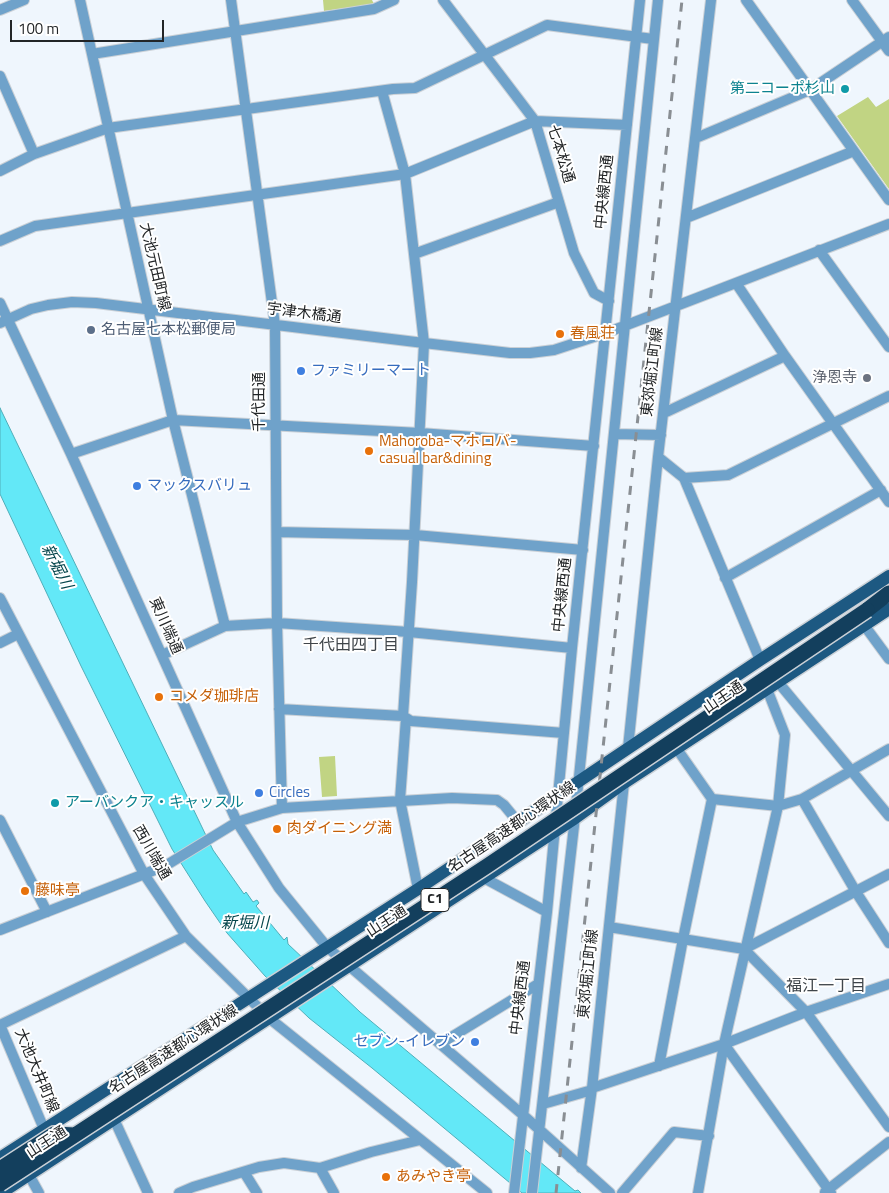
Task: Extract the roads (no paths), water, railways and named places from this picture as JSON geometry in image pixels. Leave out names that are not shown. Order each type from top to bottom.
[{"type":"highway","name":"名古屋高速都心環状線","points":[[0,1184],[865,618],[889,593]]},
{"type":"highway","points":[[865,618],[889,598]]},
{"type":"highway","points":[[0,1169],[54,1134],[75,1135]]},
{"type":"main road","name":"山王通","points":[[0,1158],[418,889],[889,576]]},
{"type":"main road","name":"山王通","points":[[0,1193],[555,832],[624,783],[772,685],[865,618],[889,609]]},
{"type":"street","points":[[0,10],[24,0]]},
{"type":"street","name":"大池元田町線","points":[[80,0],[173,420],[225,626]]},
{"type":"street","name":"千代田通","points":[[231,0],[275,325],[277,623],[282,808]]},
{"type":"street","points":[[92,54],[374,9],[394,0]]},
{"type":"street","name":"七本松通","points":[[443,0],[535,121],[574,253],[594,293],[609,300]]},
{"type":"street","name":"中央線西通","points":[[514,1193],[547,912],[572,648],[640,0]]},
{"type":"street","points":[[532,1193],[574,819],[658,0]]},
{"type":"street","name":"東郊堀江町線","points":[[628,748],[658,457],[712,0]]},
{"type":"street","points":[[746,0],[889,200]]},
{"type":"street","points":[[852,0],[886,39],[889,51]]},
{"type":"street","points":[[0,171],[34,154],[108,128],[382,90],[415,88],[547,25],[653,39]]},
{"type":"street","points":[[696,138],[810,90],[886,39]]},
{"type":"street","points":[[0,76],[34,154]]},
{"type":"street","points":[[382,90],[405,174],[424,343],[400,800],[418,889]]},
{"type":"street","points":[[0,241],[35,226],[405,174],[535,121],[627,125]]},
{"type":"street","points":[[686,218],[854,151]]},
{"type":"street","points":[[414,254],[559,202]]},
{"type":"street","name":"宇津木橋通","points":[[4,321],[48,304],[72,302],[510,353],[530,353],[554,350],[606,333],[889,224]]},
{"type":"street","points":[[819,250],[889,347]]},
{"type":"street","points":[[736,283],[785,356],[889,502]]},
{"type":"street","name":"東川端通","points":[[0,303],[4,321],[71,454],[237,822],[279,888],[327,947],[523,1115],[610,1193]]},
{"type":"street","points":[[664,413],[785,356]]},
{"type":"street","points":[[684,478],[728,476],[833,422],[889,396]]},
{"type":"street","points":[[71,454],[173,420],[420,433],[594,446]]},
{"type":"street","points":[[614,434],[661,435]]},
{"type":"street","points":[[658,457],[684,478],[760,660]]},
{"type":"street","points":[[725,578],[881,490]]},
{"type":"street","points":[[277,532],[415,535],[583,550]]},
{"type":"street","name":"西川端通","points":[[0,598],[144,874],[186,936],[269,1018],[487,1193]]},
{"type":"street","points":[[865,618],[889,659]]},
{"type":"street","points":[[162,655],[225,626],[277,623],[409,632],[572,648]]},
{"type":"street","points":[[0,643],[18,634]]},
{"type":"street","points":[[772,685],[851,770],[889,816]]},
{"type":"street","points":[[698,1193],[724,1044],[744,949],[778,806],[785,735],[772,685]]},
{"type":"street","points":[[279,709],[405,717],[411,721],[564,733]]},
{"type":"street","points":[[659,1066],[712,799],[677,749]]},
{"type":"street","points":[[712,799],[778,806],[802,799],[889,749]]},
{"type":"street","name":"東郊堀江町線","points":[[581,1168],[592,1089],[624,783]]},
{"type":"street","points":[[0,930],[165,866],[237,822],[282,808],[452,798],[497,800],[504,805],[518,822]]},
{"type":"street","points":[[802,799],[856,892],[889,943]]},
{"type":"street","points":[[0,820],[47,912]]},
{"type":"street","points":[[744,949],[889,874]]},
{"type":"street","points":[[484,878],[547,912]]},
{"type":"street","points":[[609,927],[744,949],[806,1012],[889,1127]]},
{"type":"street","points":[[0,1025],[186,936]]},
{"type":"street","points":[[440,1044],[538,984]]},
{"type":"street","points":[[543,1104],[724,1044],[806,1012],[889,984]]},
{"type":"street","name":"大池大井町線","points":[[0,1025],[44,1129]]},
{"type":"street","points":[[724,1044],[828,1192],[889,1142]]},
{"type":"street","points":[[114,1119],[148,1193]]},
{"type":"street","points":[[38,1193],[29,1175],[44,1129]]},
{"type":"street","points":[[622,1193],[674,1132],[709,1136]]},
{"type":"street","points":[[179,1193],[259,1167],[284,1163],[320,1168],[371,1152],[420,1140]]},
{"type":"street","points":[[320,1168],[334,1193]]},
{"type":"street","points":[[244,1172],[257,1193]]},
{"type":"water","name":"新堀川","points":[[0,408],[213,850],[244,894],[246,892],[253,902],[257,900],[259,903],[256,906],[284,940],[287,937],[288,944],[360,1012],[575,1191],[578,1190],[581,1193],[522,1193],[309,1018],[265,976],[227,933],[172,849],[81,666],[0,494]]},
{"type":"railway","points":[[556,1193],[682,0]]},
{"type":"place","name":"第二コーポ杉山","points":[[845,89]]},
{"type":"place","name":"名古屋七本松郵便局","points":[[91,330]]},
{"type":"place","name":"春風荘","points":[[560,334]]},
{"type":"place","name":"ファミリーマート","points":[[301,371]]},
{"type":"place","name":"浄恩寺","points":[[867,378]]},
{"type":"place","name":"Mahoroba-マホロバ- casual bar&dining","points":[[369,451]]},
{"type":"place","name":"マックスバリュ","points":[[137,486]]},
{"type":"place","name":"コメダ珈琲店","points":[[159,697]]},
{"type":"place","name":"Circles","points":[[259,793]]},
{"type":"place","name":"アーバンクア・キャッスル","points":[[55,803]]},
{"type":"place","name":"肉ダイニング満","points":[[277,829]]},
{"type":"place","name":"藤味亭","points":[[25,891]]},
{"type":"place","name":"セブン-イレブン","points":[[475,1042]]},
{"type":"place","name":"あみやき亭","points":[[386,1177]]},
{"type":"district","name":"千代田四丁目","points":[[351,646]]},
{"type":"district","name":"福江一丁目","points":[[826,987]]}]
